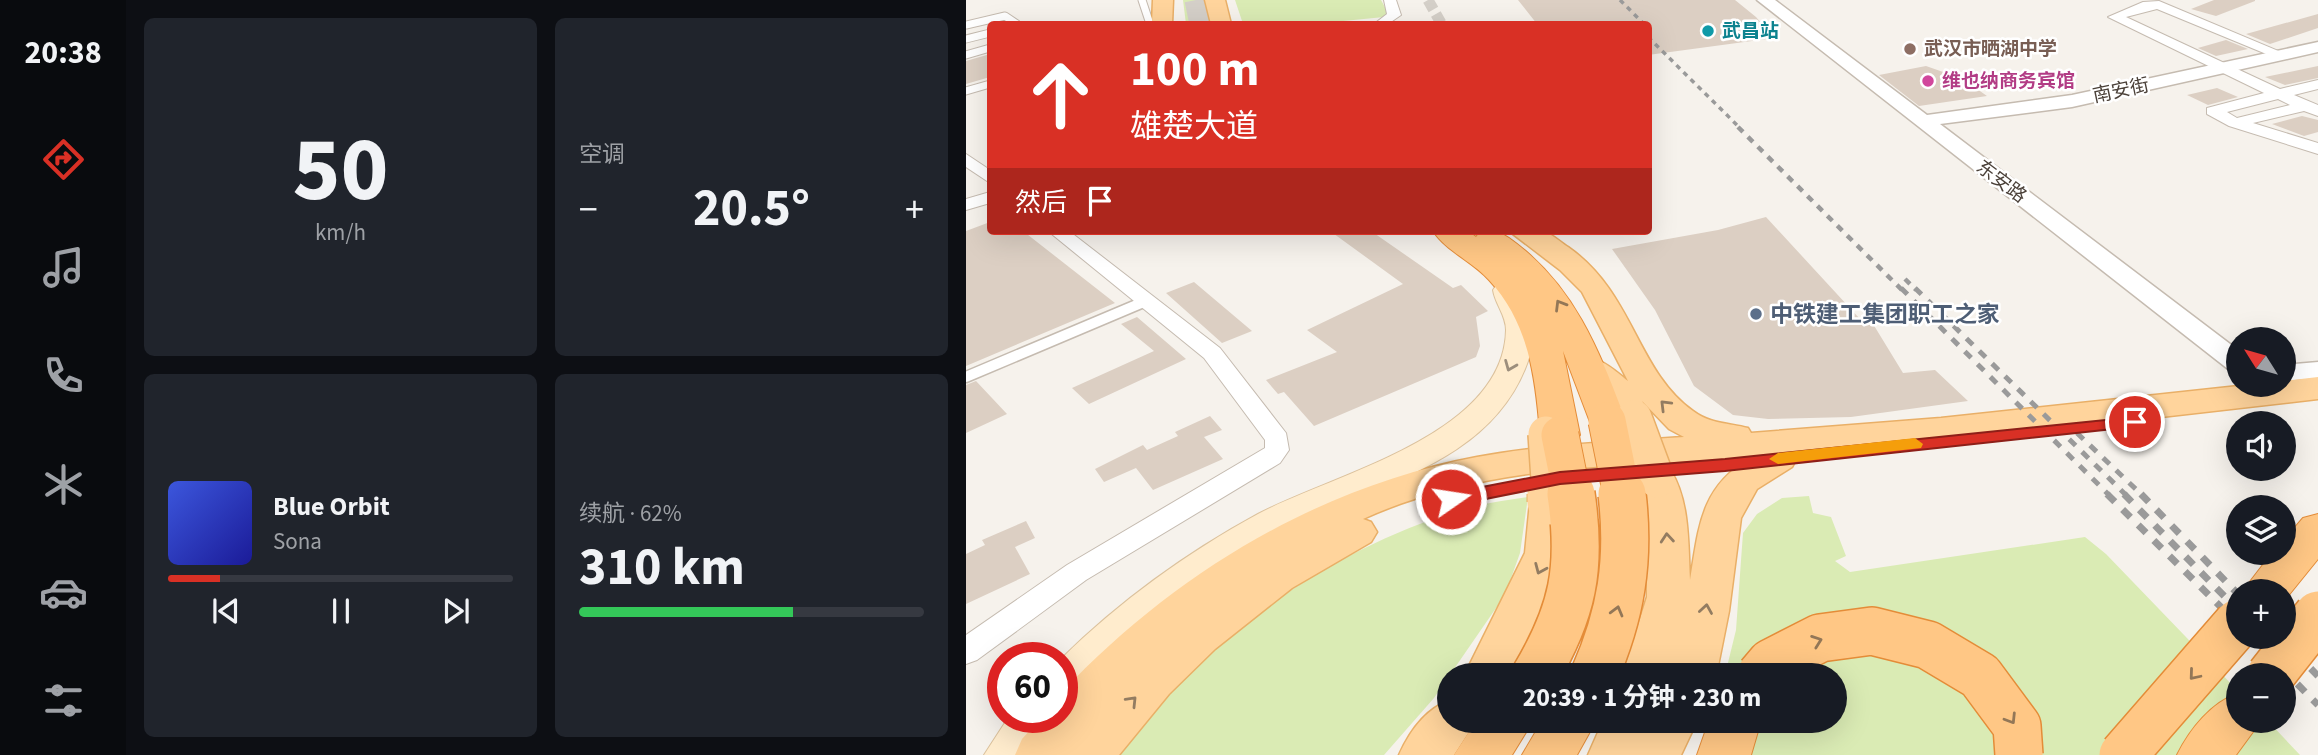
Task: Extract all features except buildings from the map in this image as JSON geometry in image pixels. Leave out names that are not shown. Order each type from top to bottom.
[{"type":"highway","points":[[1458,235],[1505,278],[1521,298],[1545,341],[1555,423],[1575,503],[1577,561],[1572,596],[1543,663]]},
{"type":"highway","points":[[1460,235],[1533,270],[1552,292],[1574,331],[1588,368],[1620,419],[1640,485],[1628,533],[1627,566],[1617,614],[1599,663]]},
{"type":"highway","points":[[2276,579],[2318,529]]},
{"type":"highway","points":[[2280,663],[2318,615]]},
{"type":"highway","points":[[1771,663],[1820,638],[1872,631],[1928,645],[1980,676],[2017,726],[2019,755]]},
{"type":"highway","points":[[2123,755],[2226,637]]},
{"type":"highway","points":[[2204,755],[2226,730]]},
{"type":"highway","points":[[1481,755],[1498,733]]},
{"type":"highway","points":[[1549,755],[1563,733]]},
{"type":"highway","points":[[1724,755],[1731,733]]},
{"type":"highway","points":[[2222,755],[2231,733]]},
{"type":"main road","points":[[1215,0],[1220,21]]},
{"type":"main road","points":[[1163,11],[1176,16],[1177,21]]},
{"type":"main road","points":[[1529,235],[1556,252],[1593,285],[1609,308],[1633,363],[1667,408],[1703,432],[1774,454]]},
{"type":"main road","points":[[1078,672],[1153,604],[1232,547],[1300,509],[1416,460],[1447,442],[1492,398],[1506,377],[1516,352],[1521,325],[1508,302],[1505,278]]},
{"type":"main road","points":[[1090,755],[1122,712],[1180,651],[1236,604],[1347,536],[1401,515],[1496,489],[1560,478],[2318,388]]},
{"type":"main road","points":[[1040,755],[1099,684],[1168,620],[1255,559],[1343,513],[1432,481],[1475,471],[1774,454],[2318,405]]},
{"type":"main road","points":[[1493,663],[1546,553],[1555,423]]},
{"type":"main road","points":[[1695,663],[1707,611],[1721,518],[1730,496],[1743,480],[1774,454]]},
{"type":"main road","points":[[1640,485],[1666,517],[1669,597],[1649,663]]},
{"type":"main road","points":[[1007,755],[1022,733]]},
{"type":"main road","points":[[1424,755],[1441,733]]},
{"type":"main road","points":[[1614,755],[1623,733]]},
{"type":"main road","points":[[1656,755],[1666,733]]},
{"type":"street","points":[[1385,21],[1394,15],[1390,0]]},
{"type":"street","name":"东安路","points":[[1765,0],[2226,354]]},
{"type":"street","points":[[2161,0],[2285,54]]},
{"type":"street","points":[[2285,54],[2153,4],[2115,17],[2221,69],[2314,107]]},
{"type":"street","points":[[2164,40],[2222,30]]},
{"type":"street","name":"南安街","points":[[1922,121],[2072,101],[2318,47]]},
{"type":"street","points":[[2318,84],[2213,111],[2235,123],[2318,149]]},
{"type":"street","points":[[2235,123],[2314,107]]},
{"type":"street","points":[[966,159],[987,176]]},
{"type":"street","points":[[966,205],[987,198]]},
{"type":"street","points":[[966,652],[1026,606],[1113,548],[1264,461],[1277,450],[1277,439],[1212,354],[1062,235]]},
{"type":"street","points":[[2296,372],[2318,370]]},
{"type":"lane","points":[[1142,0],[1149,21]]},
{"type":"lane","points":[[966,25],[1005,16],[1012,21]]},
{"type":"lane","points":[[966,39],[987,34]]},
{"type":"lane","points":[[966,55],[987,49]]},
{"type":"lane","points":[[966,91],[987,85]]},
{"type":"lane","points":[[966,377],[1146,301]]},
{"type":"green space","points":[[1183,0],[1201,0],[1209,21],[1186,21]]},
{"type":"green space","points":[[1235,0],[1381,0],[1388,13],[1384,17],[1343,21],[1242,21]]},
{"type":"green space","points":[[1809,496],[1813,513],[1831,517],[1846,556],[1835,561],[1850,572],[2085,537],[2106,554],[2226,679],[2226,733],[2279,733],[2300,755],[1700,755],[1708,733],[1847,733],[1847,663],[1728,663],[1736,630],[1743,533],[1757,514],[1782,498]]},
{"type":"green space","points":[[1528,497],[1520,553],[1505,595],[1458,663],[1437,663],[1437,694],[1384,755],[1115,755],[1130,734],[1212,651],[1277,600],[1346,557],[1383,539],[1485,504]]},
{"type":"tunnel","points":[[1196,0],[1200,21]]},
{"type":"tunnel","points":[[1428,0],[1440,21]]},
{"type":"railway","points":[[1620,0],[1641,21]]},
{"type":"railway","points":[[1652,41],[1740,128]]},
{"type":"railway","points":[[1738,127],[1902,290]]},
{"type":"railway","points":[[1905,279],[1916,290]]},
{"type":"railway","points":[[1901,288],[2109,495]]},
{"type":"railway","points":[[1915,288],[2126,495]]},
{"type":"railway","points":[[2077,433],[2142,495]]},
{"type":"railway","points":[[2107,494],[2226,612]]},
{"type":"railway","points":[[2124,494],[2226,598]]},
{"type":"railway","points":[[2142,495],[2226,582]]},
{"type":"railway","points":[[2263,649],[2318,705]]},
{"type":"railway","points":[[2292,649],[2318,676]]},
{"type":"slow traffic","points":[[1778,459],[1915,444]]},
{"type":"place","name":"武昌站","points":[[1708,31]]},
{"type":"place","name":"武汉市晒湖中学","points":[[1910,49]]},
{"type":"place","name":"维也纳商务宾馆","points":[[1928,81]]},
{"type":"place","name":"中铁建工集团职工之家","points":[[1756,314]]},
{"type":"route","points":[[1451,499],[1560,478],[1725,465],[2135,422]]}]
